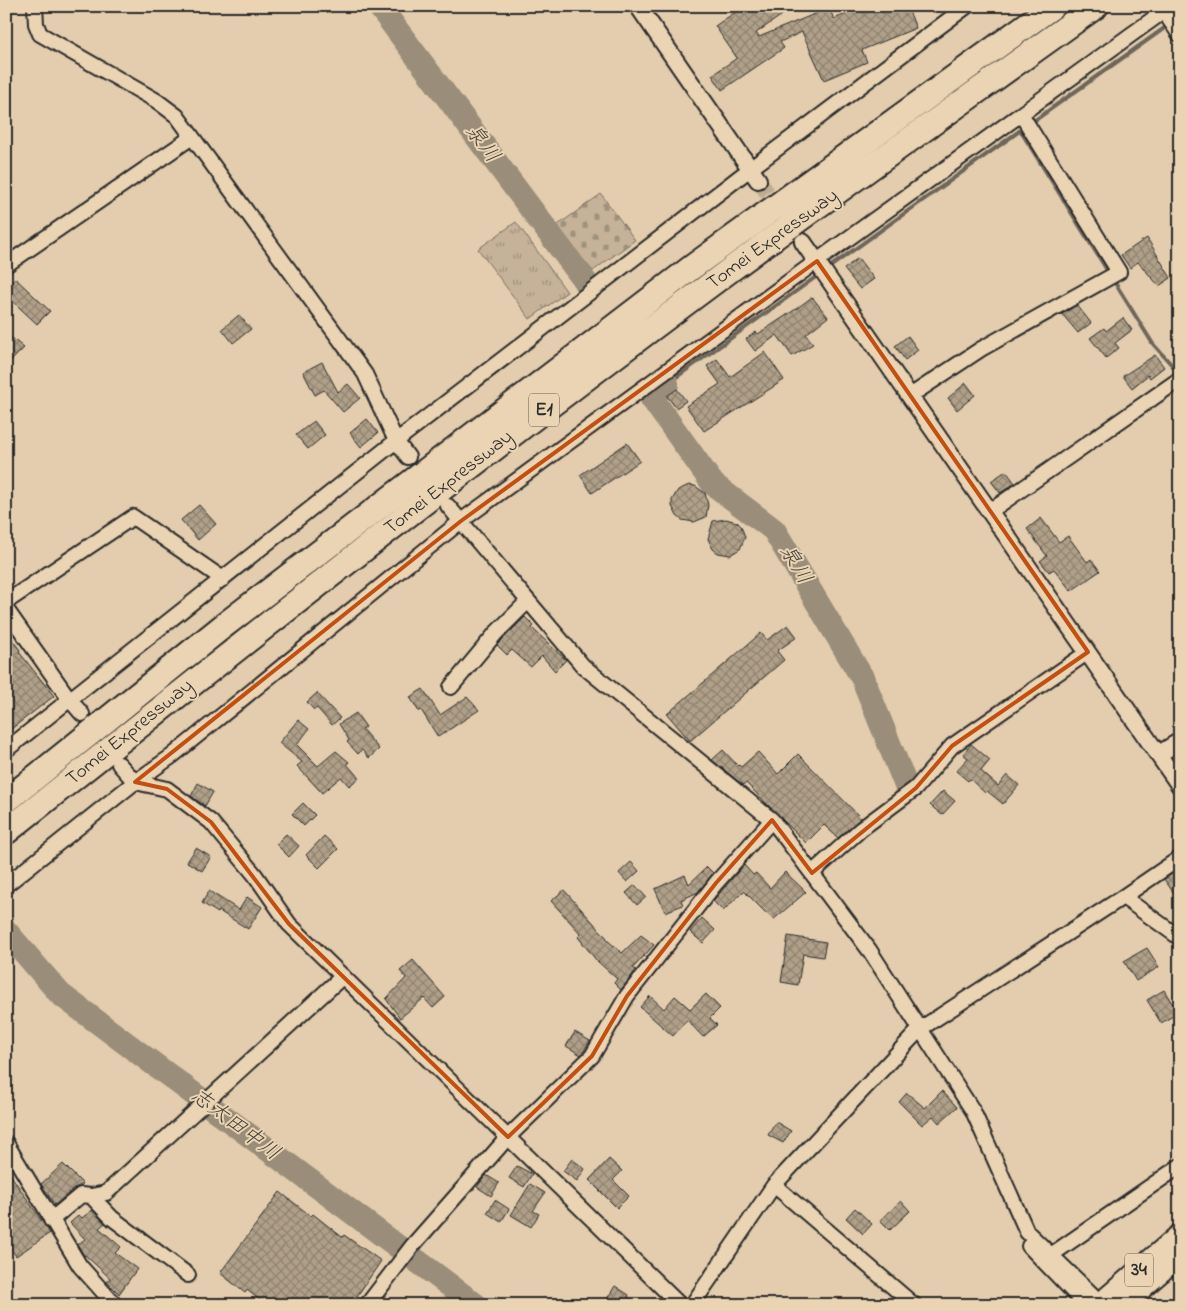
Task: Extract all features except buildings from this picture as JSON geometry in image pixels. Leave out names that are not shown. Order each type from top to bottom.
[{"type":"highway","name":"Tomei Expressway","points":[[6,801],[222,627],[691,268],[1053,6]]},
{"type":"highway","name":"Tomei Expressway","points":[[6,832],[169,701],[480,459],[735,266],[1096,6]]},
{"type":"main road","name":"34","points":[[1096,1303],[1180,1235]]},
{"type":"main road","name":"34","points":[[1122,1305],[1180,1254]]},
{"type":"street","points":[[35,6],[36,24],[40,34],[157,100],[177,116],[366,374],[396,441],[408,457]]},
{"type":"street","points":[[638,6],[754,175]]},
{"type":"street","points":[[6,750],[396,441],[754,175],[967,6]]},
{"type":"street","points":[[6,884],[172,756],[461,522],[821,267],[1021,114],[1165,8],[1180,35]]},
{"type":"street","points":[[910,396],[981,349],[1119,272],[1021,114]]},
{"type":"street","points":[[6,265],[192,137]]},
{"type":"street","points":[[803,242],[988,512],[1088,652],[1180,786]]},
{"type":"street","points":[[988,512],[1180,379]]},
{"type":"street","points":[[448,506],[583,666],[772,820],[870,951],[973,1111],[1027,1232],[1096,1303]]},
{"type":"street","points":[[6,602],[133,516],[223,579]]},
{"type":"street","points":[[451,687],[496,633],[528,601]]},
{"type":"street","points":[[6,609],[70,700],[82,714]]},
{"type":"street","points":[[812,873],[861,829],[916,788],[952,746],[1088,652]]},
{"type":"street","points":[[1159,754],[1180,741]]},
{"type":"street","points":[[119,764],[136,782],[167,789],[211,822],[255,876],[290,924],[680,1305]]},
{"type":"street","points":[[367,1305],[412,1244],[508,1137],[592,1056],[627,996],[716,883],[772,820]]},
{"type":"street","points":[[692,1305],[774,1184],[920,1029],[1124,897],[1180,858]]},
{"type":"street","points":[[1124,897],[1180,938]]},
{"type":"street","points":[[51,1220],[81,1195],[91,1196],[106,1193],[343,976]]},
{"type":"street","points":[[6,1143],[80,1266],[115,1305]]},
{"type":"street","points":[[1051,1255],[1180,1166]]},
{"type":"street","points":[[774,1184],[914,1305]]},
{"type":"street","points":[[91,1196],[112,1218],[188,1275]]},
{"type":"street","points":[[1031,1235],[1024,1241],[1096,1303]]},
{"type":"highlighted area","points":[[817,261],[1088,652],[952,746],[916,788],[812,873],[772,820],[716,883],[627,996],[592,1056],[508,1137],[289,924],[211,822],[167,789],[135,782],[461,521]]},
{"type":"green space","points":[[601,194],[635,240],[593,271],[555,227]]},
{"type":"green space","points":[[516,222],[567,292],[530,319],[478,249]]},
{"type":"waterway","name":"泉川","points":[[379,6],[585,281]]},
{"type":"waterway","points":[[1031,123],[1180,17]]},
{"type":"waterway","points":[[827,269],[1025,127]]},
{"type":"waterway","points":[[1020,130],[1153,344],[1180,374]]},
{"type":"waterway","points":[[667,384],[820,274]]},
{"type":"waterway","name":"泉川","points":[[663,380],[667,384],[651,397],[713,484],[774,530],[863,679],[907,788]]},
{"type":"waterway","name":"志太田中川","points":[[6,931],[60,994],[476,1305]]},
{"type":"tunnel","points":[[758,180],[783,214]]}]
